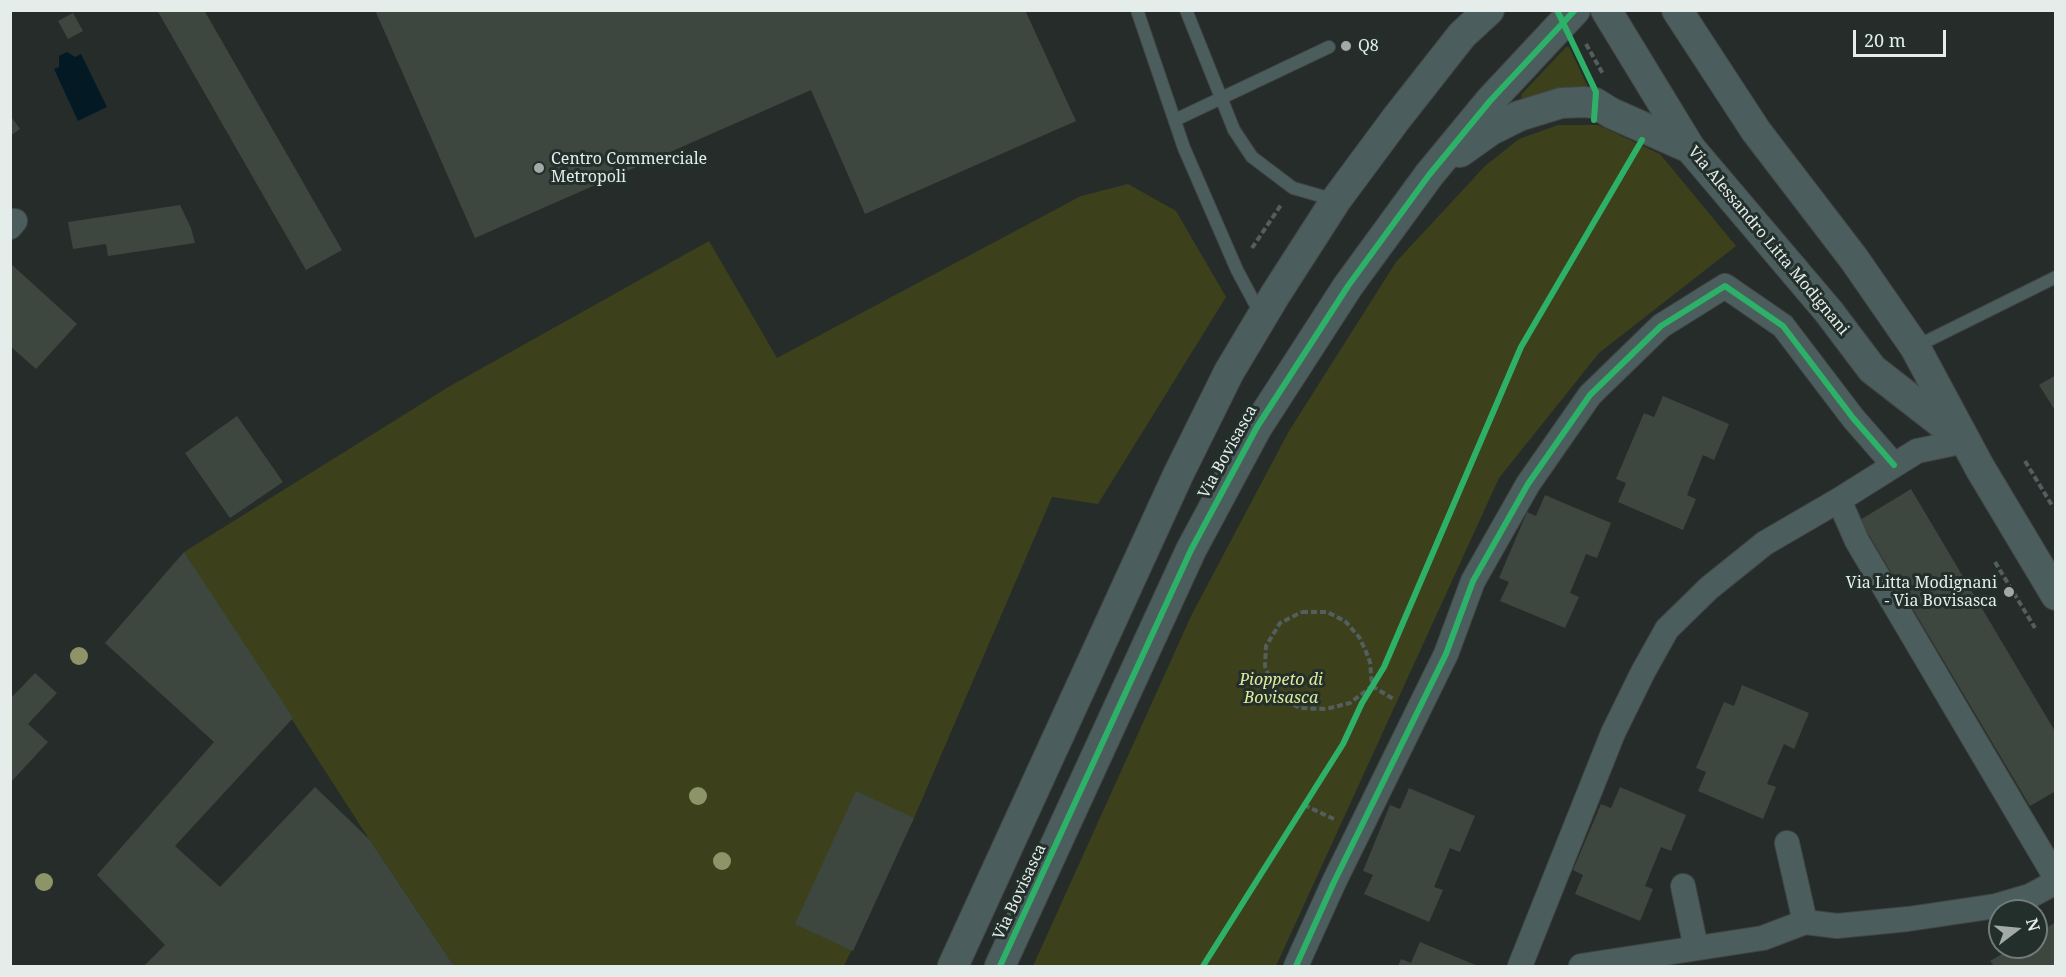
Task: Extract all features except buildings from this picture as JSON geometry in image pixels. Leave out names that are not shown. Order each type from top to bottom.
[{"type":"street","name":"Via Bovisasca","points":[[953,966],[1219,390],[1262,316],[1336,200],[1469,23],[1489,10]]},
{"type":"street","name":"Via Bovisasca","points":[[1000,966],[1188,557],[1243,451],[1316,334],[1429,175],[1490,101],[1575,10]]},
{"type":"street","name":"Via Alessandro Litta Modignani","points":[[1606,10],[1690,148],[1828,312],[1872,369],[1965,441]]},
{"type":"street","name":"Via Alessandro Litta Modignani","points":[[1677,10],[1756,131],[1854,259],[1915,347],[1965,441],[2055,595]]},
{"type":"street","points":[[1429,175],[1504,123],[1548,106],[1572,102],[1595,103],[1611,113],[1690,148]]},
{"type":"street","points":[[1296,966],[1334,882],[1446,654],[1473,581],[1528,484],[1590,395],[1660,326],[1725,286],[1783,326],[1854,418],[1894,465]]},
{"type":"street","points":[[1520,966],[1613,733],[1667,629],[1708,588],[1765,543],[1917,451],[1965,441]]},
{"type":"street","points":[[1581,966],[1763,938],[1805,922],[1837,926],[1908,919],[1996,906],[2030,896],[2055,880],[1857,541],[1839,500]]},
{"type":"street","points":[[1786,843],[1805,922]]},
{"type":"street","points":[[1683,885],[1696,948]]},
{"type":"lane","points":[[1137,10],[1184,148],[1237,270],[1262,316]]},
{"type":"lane","points":[[1186,10],[1234,130],[1252,157],[1293,188],[1336,200]]},
{"type":"lane","points":[[1175,120],[1329,47]]},
{"type":"lane","points":[[1915,347],[2055,277]]},
{"type":"path","points":[[1585,40],[1604,77]]},
{"type":"path","points":[[1247,256],[1283,202]]},
{"type":"path","points":[[2025,461],[2053,507]]},
{"type":"path","points":[[1995,562],[2034,628]]},
{"type":"path","points":[[1302,612],[1327,612],[1345,621],[1359,637],[1370,662],[1372,686],[1350,703],[1326,709],[1299,708],[1275,692],[1265,666],[1266,646],[1280,623],[1302,612]]},
{"type":"green space","points":[[1566,47],[1569,47],[1589,89],[1522,100],[1521,95]]},
{"type":"green space","name":"Pioppeto di Bovisasca","points":[[1558,125],[1598,125],[1660,154],[1736,246],[1599,353],[1499,478],[1276,966],[1033,966],[1192,614],[1289,431],[1396,262],[1485,166],[1519,139]]},
{"type":"green space","points":[[1128,184],[1176,211],[1226,297],[1098,504],[1052,497],[914,818],[844,966],[454,966],[369,839],[184,552],[450,386],[709,241],[777,358],[1081,196]]},
{"type":"water","points":[[67,52],[75,57],[81,54],[107,107],[78,121],[54,69],[59,67],[59,56]]},
{"type":"cycle path","points":[[1557,10],[1596,92],[1594,120]]},
{"type":"cycle path","points":[[1000,966],[1191,550],[1257,427],[1348,286],[1429,175],[1490,101],[1575,10]]},
{"type":"cycle path","points":[[1203,966],[1343,744],[1362,703],[1384,667],[1521,347],[1642,140]]},
{"type":"cycle path","points":[[1296,966],[1334,882],[1446,654],[1473,581],[1528,484],[1590,395],[1661,326],[1725,286],[1783,326],[1853,418],[1894,465]]},
{"type":"place","name":"Q8","points":[[1346,46]]},
{"type":"place","name":"Centro Commerciale Metropoli","points":[[539,168]]},
{"type":"place","name":"Via Litta Modignani - Via Bovisasca","points":[[2009,592]]}]
